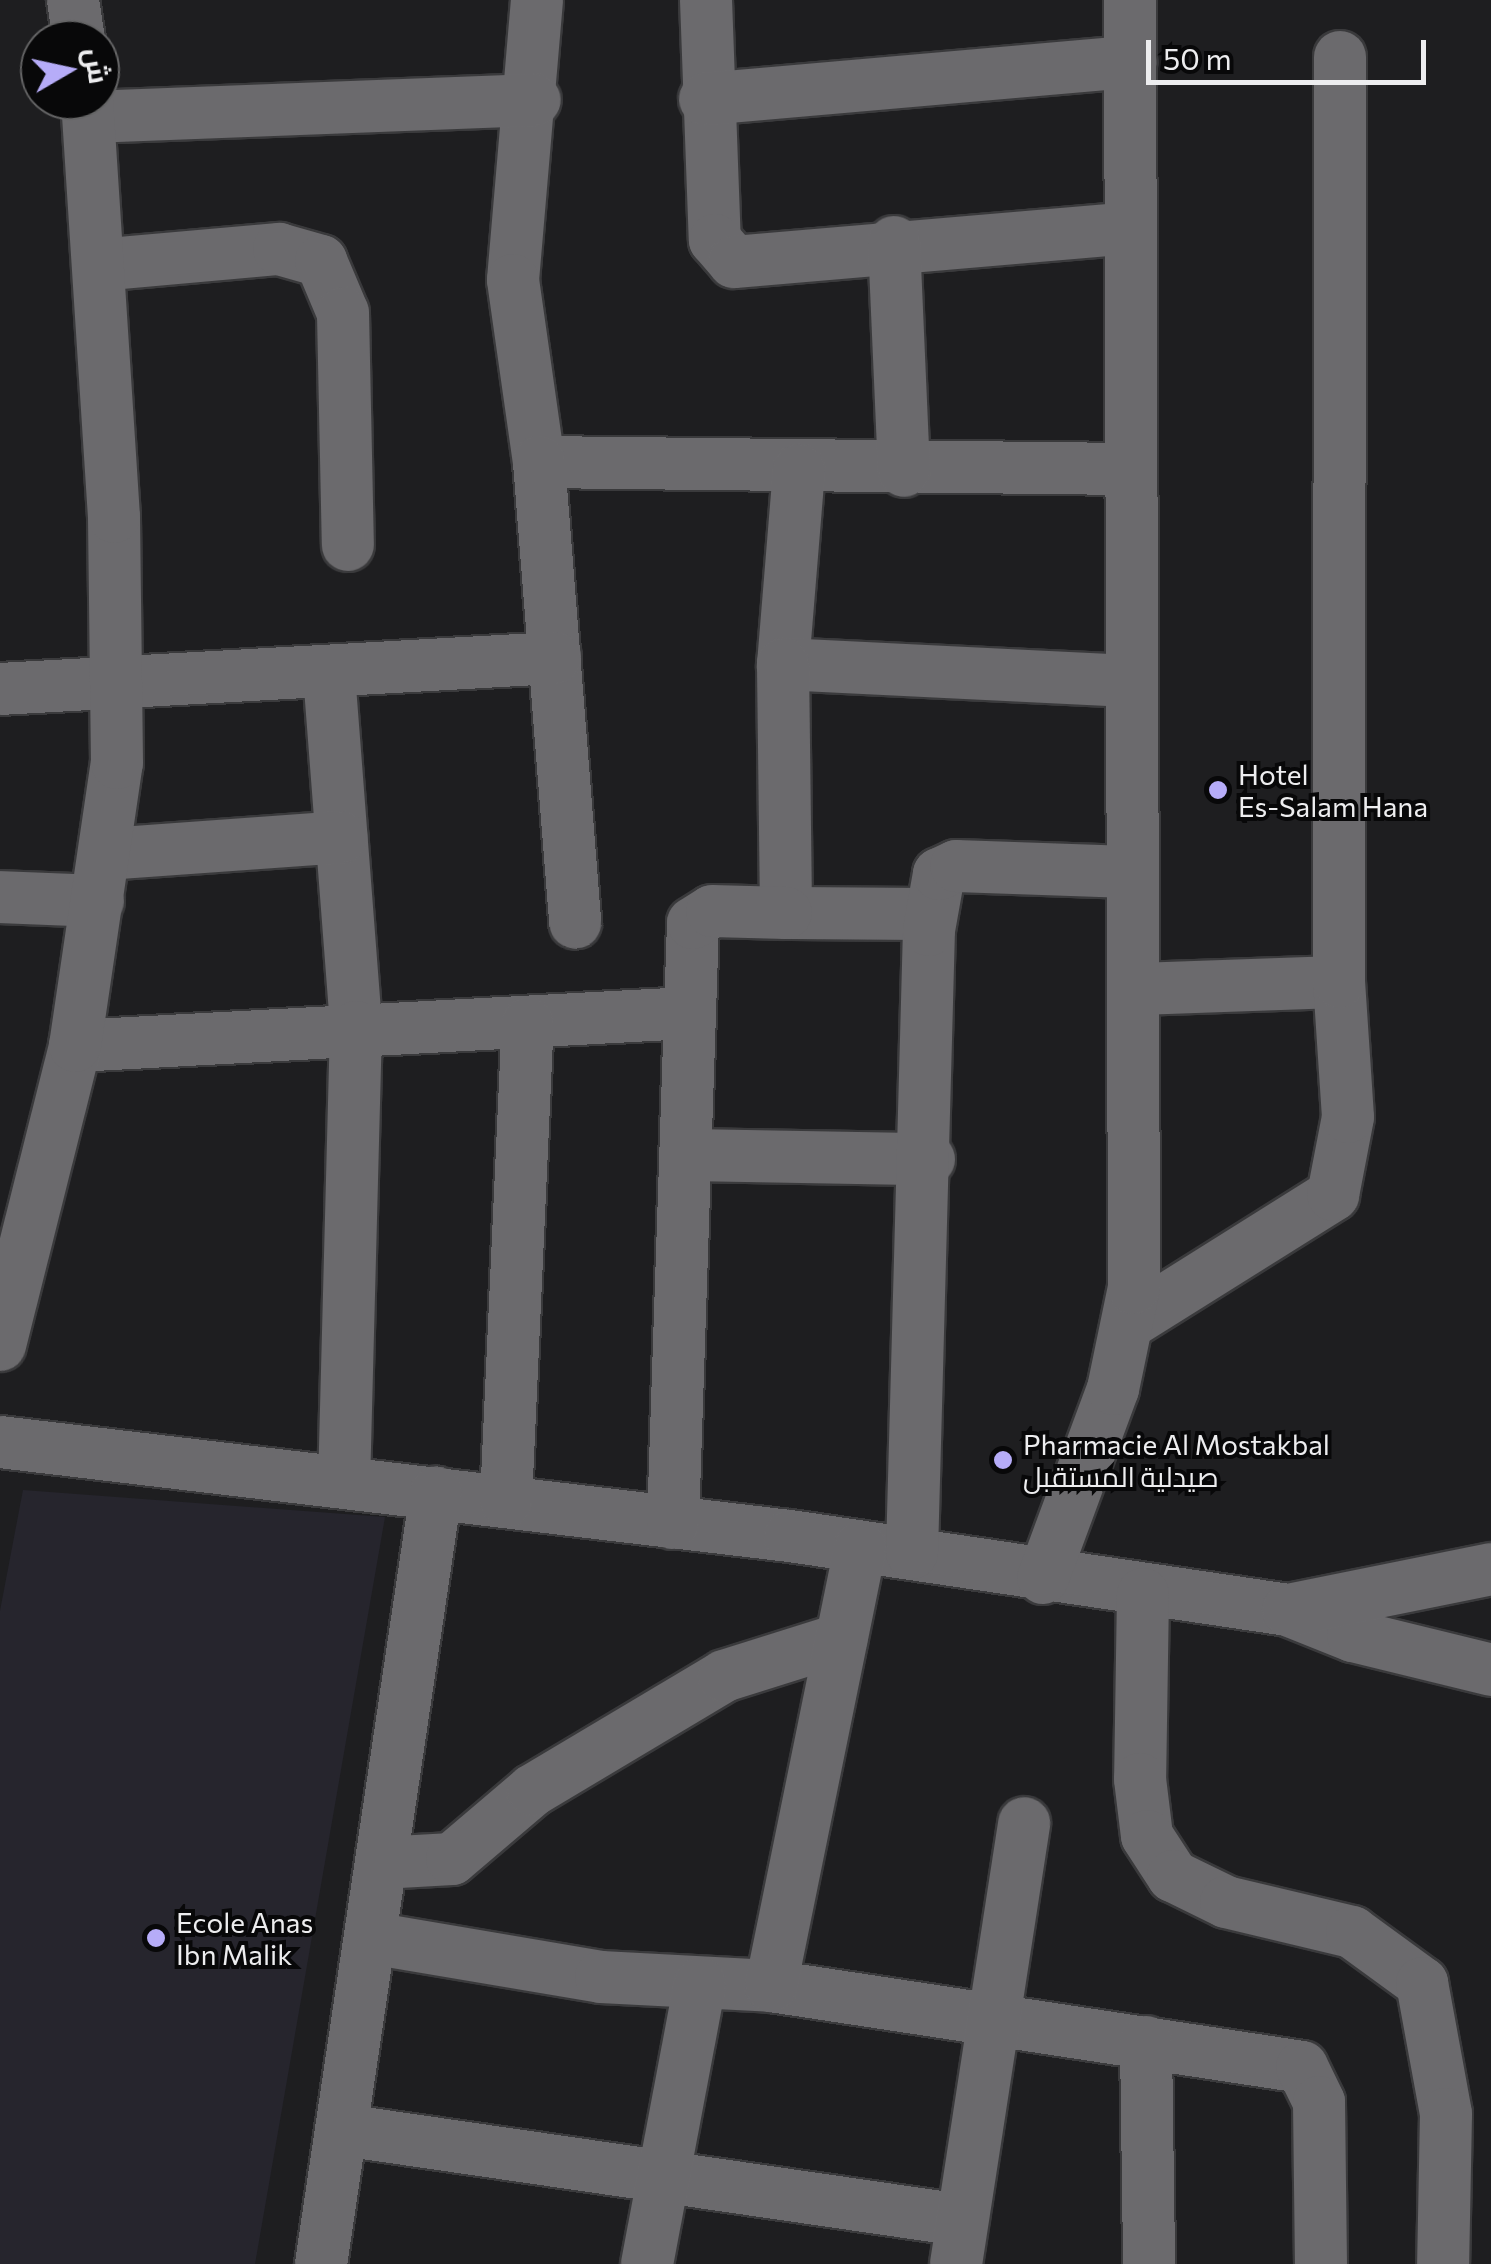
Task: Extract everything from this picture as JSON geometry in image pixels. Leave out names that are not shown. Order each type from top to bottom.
[{"type":"street","points":[[538,0],[535,100],[513,280],[539,462],[575,924]]},
{"type":"street","points":[[706,0],[705,99],[721,253],[734,262],[894,242],[1131,228]]},
{"type":"street","points":[[1043,1578],[1096,1444],[1129,1323],[1136,988],[1128,872],[1132,470],[1130,0]]},
{"type":"street","points":[[1129,1323],[1332,1195],[1348,1117],[1338,982],[1340,57]]},
{"type":"street","points":[[705,99],[1130,62]]},
{"type":"street","points":[[120,108],[535,100]]},
{"type":"street","points":[[0,1345],[7,1291],[75,1046],[102,878],[120,681],[89,120]]},
{"type":"street","points":[[894,242],[904,471]]},
{"type":"street","points":[[98,264],[279,249],[321,261],[343,313],[348,545]]},
{"type":"street","points":[[539,462],[799,470],[1132,470]]},
{"type":"street","points":[[786,913],[783,664],[799,470]]},
{"type":"street","points":[[0,689],[330,674],[555,658]]},
{"type":"street","points":[[783,664],[1129,681]]},
{"type":"street","points":[[330,674],[356,1027],[344,1482]]},
{"type":"street","points":[[0,897],[341,837]]},
{"type":"street","points":[[912,1553],[928,1159],[930,914],[939,874],[956,866],[1128,872]]},
{"type":"street","points":[[673,1523],[688,1155],[688,1013],[700,914],[930,914]]},
{"type":"street","points":[[1136,988],[1338,982]]},
{"type":"street","points":[[75,1046],[356,1027],[528,1024],[688,1013]]},
{"type":"street","points":[[506,1501],[528,1024]]},
{"type":"street","points":[[688,1155],[928,1159]]},
{"type":"street","points":[[0,1442],[860,1546],[1144,1594],[1288,1610],[1491,1670]]},
{"type":"street","points":[[321,2264],[436,1493]]},
{"type":"street","points":[[771,1986],[860,1546]]},
{"type":"street","points":[[1288,1610],[1491,1569]]},
{"type":"street","points":[[1144,1594],[1140,1780],[1147,1836],[1173,1876],[1226,1902],[1352,1932],[1422,1983],[1446,2114],[1442,2264]]},
{"type":"street","points":[[380,1863],[452,1859],[532,1790],[724,1676],[841,1639]]},
{"type":"street","points":[[343,2130],[660,2176],[958,2242],[1024,1823]]},
{"type":"street","points":[[371,1938],[700,1984],[771,1986],[1302,2068],[1319,2102],[1321,2264]]},
{"type":"street","points":[[647,2264],[660,2176],[700,1984]]},
{"type":"street","points":[[1146,2042],[1149,2264]]},
{"type":"shaded area","name":"Ecole Anas Ibn Malik","points":[[23,1490],[385,1517],[255,2264],[0,2264],[0,1611]]},
{"type":"place","name":"Hotel Es-Salam Hana","points":[[1218,790]]},
{"type":"place","name":"Pharmacie Al Mostakbal صيدلية المستقبل","points":[[1003,1460]]},
{"type":"place","name":"Ecole Anas Ibn Malik","points":[[156,1938]]}]
